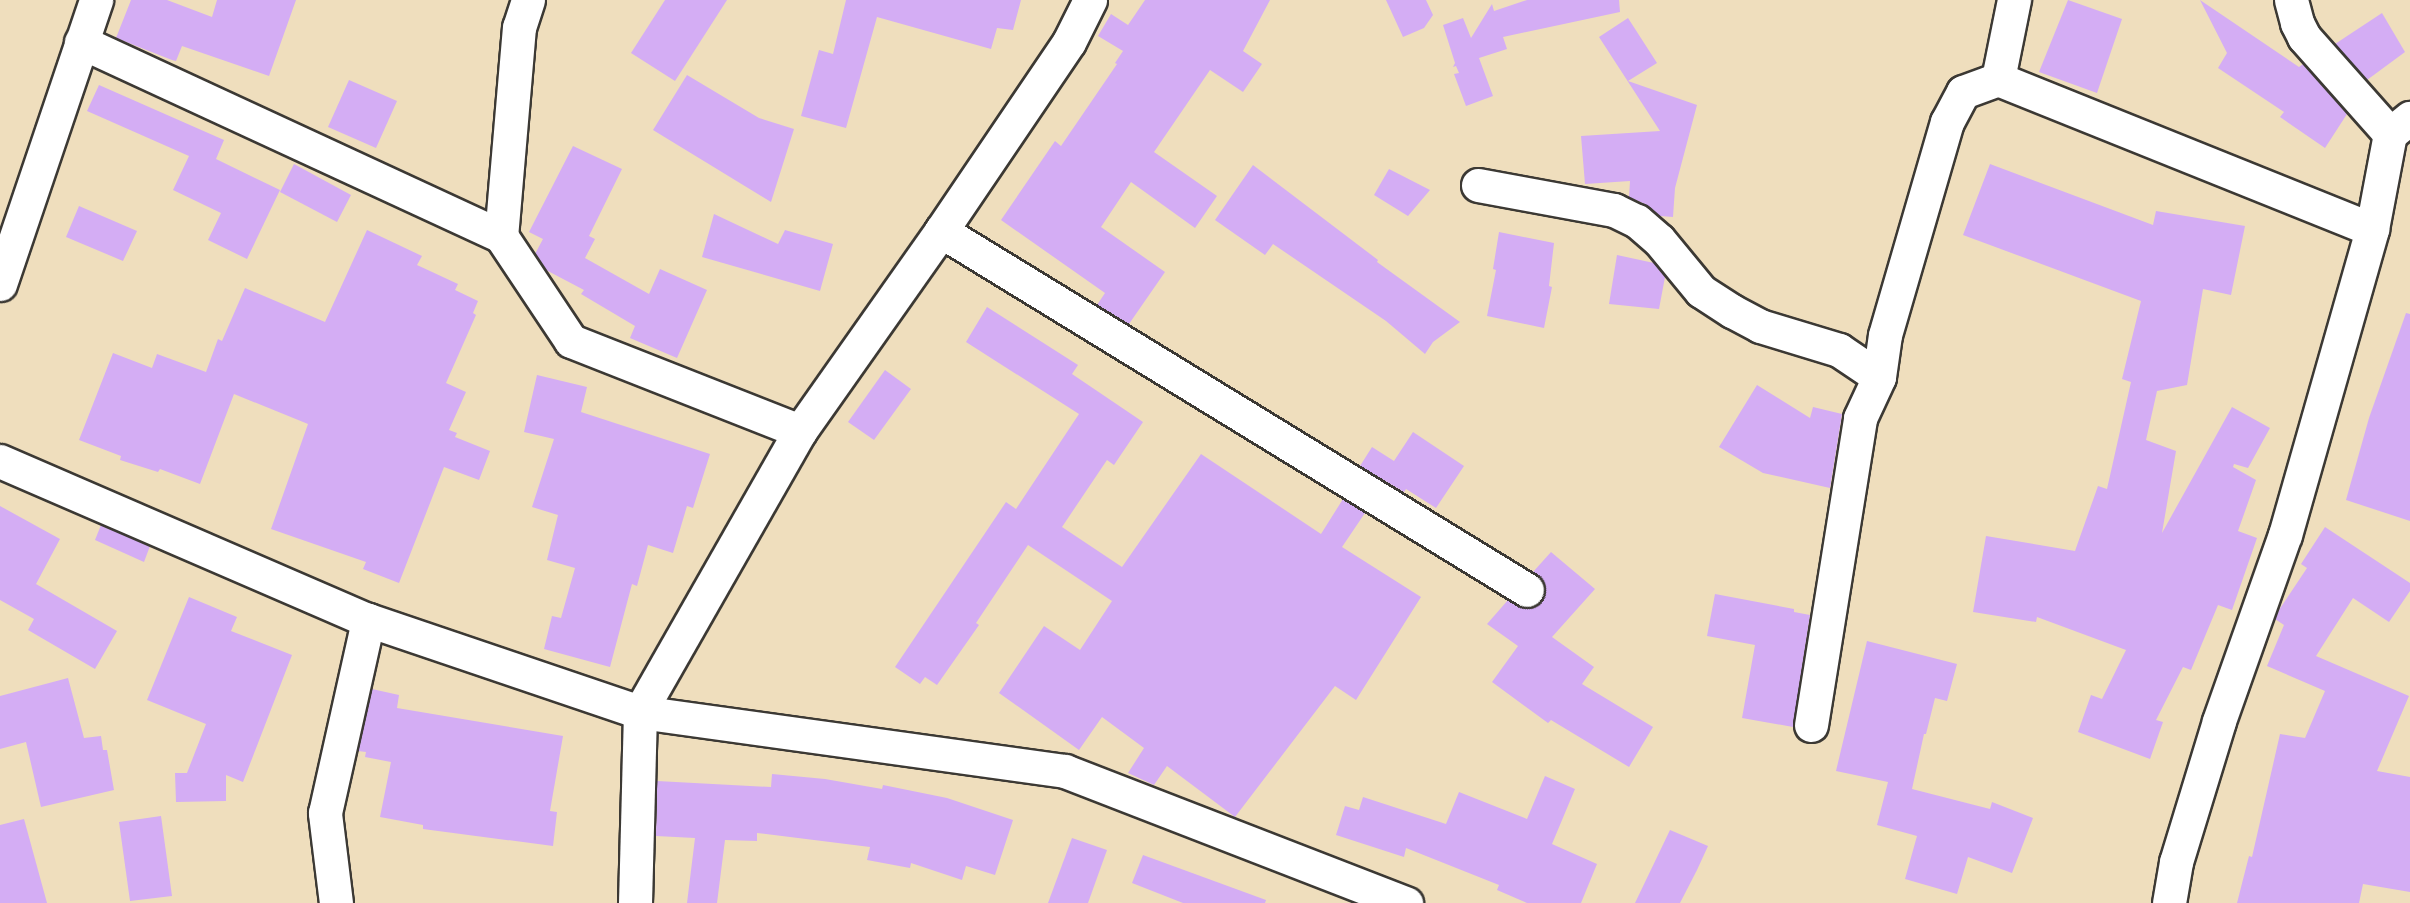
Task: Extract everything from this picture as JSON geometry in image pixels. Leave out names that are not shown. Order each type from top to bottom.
[{"type":"street","points":[[0,284],[96,0]]},
{"type":"street","points":[[501,236],[519,27],[528,0]]},
{"type":"street","points":[[635,903],[640,712],[800,430],[941,231],[1069,42],[1090,0]]},
{"type":"street","points":[[1998,78],[2014,0]]},
{"type":"street","points":[[2169,903],[2176,862],[2219,721],[2285,535],[2400,126],[2304,37],[2297,23],[2291,0]]},
{"type":"street","points":[[81,42],[501,236],[571,341],[800,430]]},
{"type":"street","points":[[1811,725],[1860,418],[1879,377],[1885,335],[1947,122],[1963,92],[1998,78],[2372,229]]},
{"type":"street","points":[[1479,185],[1614,210],[1637,221],[1659,240],[1701,291],[1732,311],[1760,326],[1839,350],[1879,377]]},
{"type":"street","points":[[941,231],[1527,590]]},
{"type":"street","points":[[1839,350],[1885,335]]},
{"type":"street","points":[[0,461],[368,620],[640,712],[1065,771],[1406,903]]},
{"type":"street","points":[[336,903],[326,813],[368,620]]},
{"type":"building","points":[[131,0],[167,0],[212,17],[217,0],[296,0],[269,76],[182,46],[176,61],[116,38]]},
{"type":"building","points":[[665,0],[727,0],[675,81],[631,53]]},
{"type":"building","points":[[846,0],[1021,0],[1013,30],[997,28],[991,49],[877,17],[846,128],[801,116],[819,50],[833,54]]},
{"type":"building","points":[[1145,0],[1270,0],[1243,51],[1262,64],[1243,92],[1210,70],[1154,152],[1217,196],[1195,228],[1131,182],[1101,227],[1165,272],[1129,324],[1097,305],[1105,293],[1001,220],[1055,141],[1061,146],[1117,64],[1115,63],[1123,51],[1098,36],[1111,14],[1128,25]]},
{"type":"building","points":[[1386,0],[1426,0],[1433,15],[1424,28],[1403,37]]},
{"type":"building","points":[[1527,0],[1619,0],[1620,12],[1503,37],[1507,49],[1479,58],[1493,96],[1466,106],[1454,74],[1459,73],[1456,66],[1453,67],[1455,63],[1443,25],[1463,18],[1471,38],[1492,4],[1494,11]]},
{"type":"building","points":[[2068,0],[2122,19],[2097,93],[2039,72]]},
{"type":"building","points":[[2200,0],[2299,67],[2303,64],[2347,114],[2325,148],[2280,117],[2284,112],[2218,68],[2227,53]]},
{"type":"building","points":[[2382,13],[2405,52],[2367,80],[2335,44]]},
{"type":"building","points":[[1628,18],[1657,63],[1628,81],[1697,105],[1675,188],[1673,217],[1660,216],[1645,204],[1629,197],[1630,181],[1585,184],[1581,136],[1660,131],[1599,37]]},
{"type":"building","points":[[687,75],[759,118],[794,129],[771,202],[653,130]]},
{"type":"building","points":[[349,80],[397,101],[376,148],[328,127]]},
{"type":"building","points":[[99,85],[224,140],[216,159],[280,190],[247,259],[208,240],[221,213],[173,190],[189,156],[87,111]]},
{"type":"building","points":[[573,146],[622,169],[589,236],[595,239],[585,258],[649,294],[660,269],[707,290],[677,358],[630,338],[635,326],[581,294],[584,290],[546,270],[535,254],[543,239],[529,232]]},
{"type":"building","points":[[294,164],[351,195],[337,222],[280,192]]},
{"type":"building","points":[[1990,164],[2153,225],[2156,211],[2245,226],[2231,295],[2203,289],[2187,385],[2157,391],[2146,440],[2176,451],[2162,533],[2232,407],[2270,428],[2248,468],[2234,464],[2233,467],[2256,480],[2238,531],[2257,538],[2232,610],[2218,605],[2191,670],[2183,667],[2156,720],[2163,722],[2150,759],[2078,732],[2091,695],[2102,699],[2126,650],[2037,617],[2036,622],[1973,612],[1986,536],[2075,551],[2098,486],[2107,489],[2131,382],[2122,379],[2141,301],[1963,235]]},
{"type":"building","points":[[1253,165],[1378,260],[1377,262],[1460,322],[1433,342],[1425,354],[1386,321],[1273,244],[1265,255],[1215,220]]},
{"type":"building","points":[[1389,169],[1430,190],[1408,216],[1374,195]]},
{"type":"building","points":[[79,206],[137,231],[123,261],[66,237]]},
{"type":"building","points":[[714,214],[778,244],[785,230],[833,244],[820,291],[702,257]]},
{"type":"building","points":[[367,230],[422,256],[417,265],[458,284],[455,290],[478,301],[473,313],[476,315],[446,383],[466,392],[449,430],[457,433],[455,437],[490,451],[479,480],[444,467],[399,583],[363,569],[366,562],[271,529],[308,424],[234,394],[200,484],[160,469],[158,472],[120,460],[121,456],[79,440],[113,353],[152,368],[157,354],[206,372],[218,339],[222,341],[245,288],[325,322]]},
{"type":"building","points":[[1499,232],[1554,243],[1549,286],[1552,287],[1544,328],[1487,316],[1496,270],[1493,269]]},
{"type":"building","points":[[1617,255],[1654,263],[1665,277],[1659,309],[1609,304]]},
{"type":"building","points":[[987,307],[1078,365],[1072,374],[1143,422],[1114,465],[1107,460],[1062,527],[1122,567],[1201,454],[1321,534],[1343,499],[1365,513],[1342,547],[1421,597],[1356,700],[1335,686],[1235,817],[1167,766],[1154,785],[1128,773],[1144,748],[1102,717],[1079,750],[999,693],[1044,626],[1080,650],[1112,601],[1028,545],[976,623],[979,625],[937,685],[925,677],[920,684],[895,667],[1006,502],[1016,509],[1079,414],[966,342]]},
{"type":"building","points":[[2406,313],[2410,314],[2410,521],[2346,500],[2369,418]]},
{"type":"building","points":[[885,370],[911,389],[874,440],[848,422]]},
{"type":"building","points":[[537,375],[587,387],[581,412],[710,454],[693,508],[687,506],[673,553],[648,545],[637,586],[632,584],[610,667],[544,649],[552,616],[561,618],[575,568],[547,560],[558,515],[532,507],[554,439],[524,432]]},
{"type":"building","points":[[1757,385],[1810,418],[1813,407],[1842,414],[1830,488],[1763,473],[1719,447]]},
{"type":"building","points":[[1413,432],[1464,466],[1436,508],[1406,489],[1404,492],[1360,466],[1372,447],[1394,461]]},
{"type":"building","points":[[0,506],[60,539],[36,584],[117,631],[95,669],[28,630],[34,619],[0,600]]},
{"type":"building","points":[[101,525],[150,546],[144,562],[95,540]]},
{"type":"building","points":[[2325,527],[2410,583],[2410,591],[2389,622],[2353,598],[2316,656],[2409,696],[2377,771],[2410,777],[2410,892],[2363,884],[2359,903],[2237,903],[2249,856],[2252,857],[2280,734],[2305,738],[2325,691],[2267,666],[2284,625],[2275,619],[2277,613],[2307,568],[2301,564]]},
{"type":"building","points":[[1551,552],[1595,589],[1552,637],[1594,667],[1582,684],[1653,727],[1629,767],[1551,720],[1548,723],[1492,682],[1518,646],[1487,624],[1508,600],[1527,609],[1535,607],[1543,600],[1546,591],[1544,582],[1533,572]]},
{"type":"building","points":[[1715,594],[1794,609],[1794,612],[1810,615],[1793,727],[1742,718],[1755,645],[1707,636]]},
{"type":"building","points":[[189,597],[237,617],[231,631],[292,655],[243,782],[226,775],[226,801],[176,802],[175,773],[187,773],[206,724],[147,700]]},
{"type":"building","points":[[1867,641],[1957,664],[1947,701],[1935,698],[1926,734],[1924,734],[1912,789],[1990,809],[1992,802],[2033,818],[2012,873],[1968,857],[1957,894],[1905,879],[1917,836],[1877,825],[1888,782],[1836,771]]},
{"type":"building","points":[[68,678],[84,738],[101,736],[103,750],[107,750],[114,790],[41,807],[26,742],[0,749],[0,696]]},
{"type":"building","points":[[372,689],[399,695],[397,708],[563,736],[550,811],[557,812],[553,846],[423,829],[423,825],[380,817],[391,762],[365,757],[366,752],[358,751]]},
{"type":"building","points":[[772,774],[825,779],[882,789],[883,785],[947,798],[1013,820],[995,875],[966,866],[962,880],[911,863],[910,868],[867,860],[870,847],[757,833],[757,841],[725,840],[717,903],[687,903],[695,838],[656,836],[657,781],[771,787]]},
{"type":"building","points":[[1545,776],[1575,789],[1552,844],[1597,864],[1581,903],[1527,903],[1497,890],[1499,885],[1406,848],[1404,857],[1336,835],[1345,806],[1359,810],[1363,797],[1446,824],[1459,792],[1527,819]]},
{"type":"building","points":[[161,816],[172,896],[130,901],[119,822]]},
{"type":"building","points":[[24,819],[47,903],[0,903],[0,825]]},
{"type":"building","points":[[1670,830],[1708,846],[1697,870],[1680,903],[1635,903]]},
{"type":"building","points":[[1072,838],[1107,850],[1088,903],[1048,903]]},
{"type":"building","points":[[1143,855],[1266,900],[1265,903],[1183,903],[1132,883]]}]
